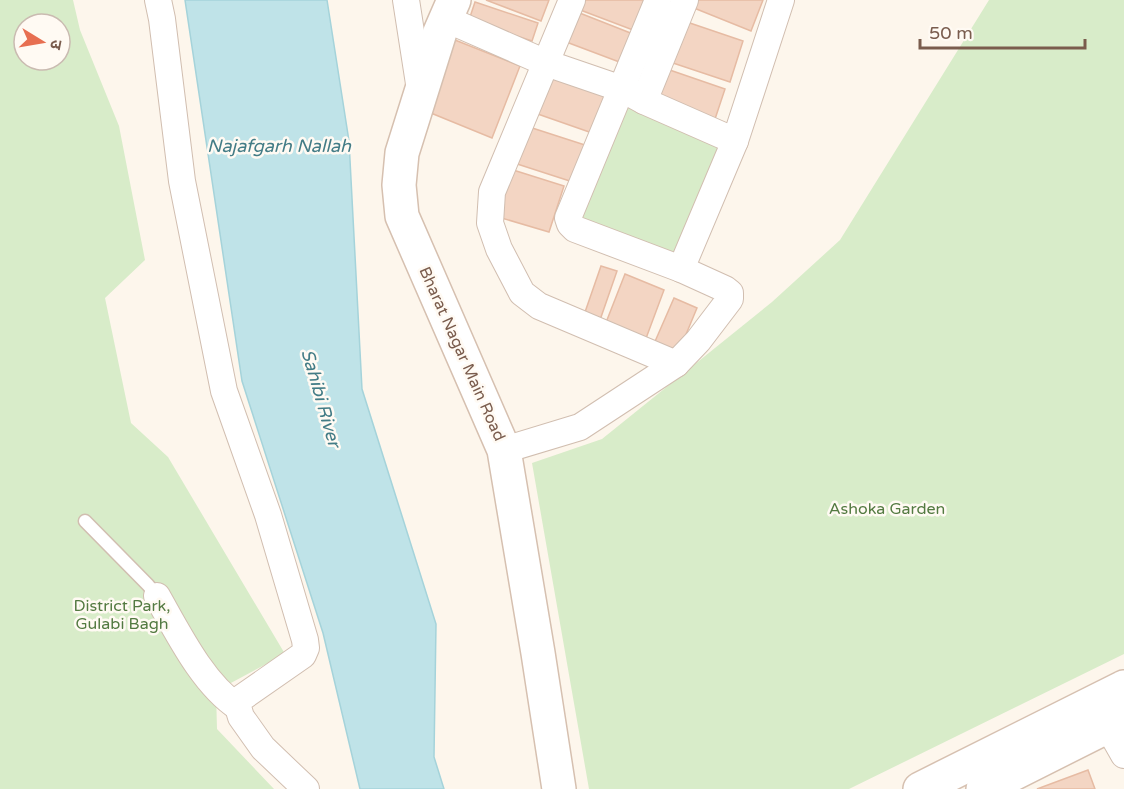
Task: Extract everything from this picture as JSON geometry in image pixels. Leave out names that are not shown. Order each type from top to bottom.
[{"type":"street","points":[[158,0],[182,181],[224,391],[268,514],[306,648],[303,656],[239,703]]},
{"type":"street","points":[[406,0],[421,94]]},
{"type":"street","points":[[572,0],[492,192],[489,223],[499,249],[522,293],[539,306],[676,364]]},
{"type":"street","points":[[633,95],[658,0]]},
{"type":"street","points":[[504,450],[580,427],[676,364],[698,341],[730,299],[730,293],[725,289],[681,269],[575,229],[568,218],[685,0]]},
{"type":"street","points":[[681,269],[735,141],[781,0]]},
{"type":"street","points":[[450,10],[546,63],[633,95],[735,141]]},
{"type":"street","name":"Bharat Nagar Main Road","points":[[450,10],[440,32],[402,153],[399,184],[402,216],[504,450],[559,789]]},
{"type":"street","points":[[157,596],[192,658],[226,699],[239,703]]},
{"type":"street","points":[[1004,784],[1109,715],[1124,687]]},
{"type":"street","points":[[239,703],[242,717],[263,748],[306,789]]},
{"type":"street","points":[[1109,715],[1124,755]]},
{"type":"street","points":[[920,789],[1109,715]]},
{"type":"lane","points":[[85,521],[157,596]]},
{"type":"green space","name":"District Park, Gulabi Bagh","points":[[0,0],[73,0],[80,30],[119,126],[145,260],[105,298],[131,423],[168,457],[285,654],[216,691],[217,729],[274,789],[0,789]]},
{"type":"green space","name":"Ashoka Garden","points":[[989,0],[1124,0],[1124,654],[849,789],[589,789],[532,463],[602,439],[772,302],[840,240]]},
{"type":"green space","points":[[627,100],[723,139],[675,258],[579,219]]},
{"type":"water","name":"Najafgarh Nallah","points":[[185,0],[327,0],[349,141],[362,389],[436,624],[434,757],[444,789],[360,789],[323,633],[242,381]]},
{"type":"building","points":[[486,0],[549,0],[541,21]]},
{"type":"building","points":[[578,0],[644,0],[633,30],[575,8]]},
{"type":"building","points":[[691,0],[763,0],[751,31],[689,6]]},
{"type":"building","points":[[475,2],[538,23],[532,41],[469,20]]},
{"type":"building","points":[[572,10],[633,34],[622,63],[561,40]]},
{"type":"building","points":[[681,20],[743,41],[730,82],[667,61]]},
{"type":"building","points":[[455,40],[520,66],[492,138],[426,111]]},
{"type":"building","points":[[661,67],[725,89],[714,122],[650,100]]},
{"type":"building","points":[[546,71],[610,94],[595,134],[532,112]]},
{"type":"building","points":[[523,125],[588,146],[576,183],[511,162]]},
{"type":"building","points":[[510,169],[564,186],[549,232],[495,216]]},
{"type":"building","points":[[601,266],[617,271],[600,320],[584,315]]},
{"type":"building","points":[[625,274],[664,290],[645,341],[605,325]]},
{"type":"building","points":[[674,298],[697,308],[677,356],[653,346]]},
{"type":"building","points":[[1088,770],[1095,789],[1037,789]]},
{"type":"water label","name":"Sahibi River","points":[[321,398]]}]
